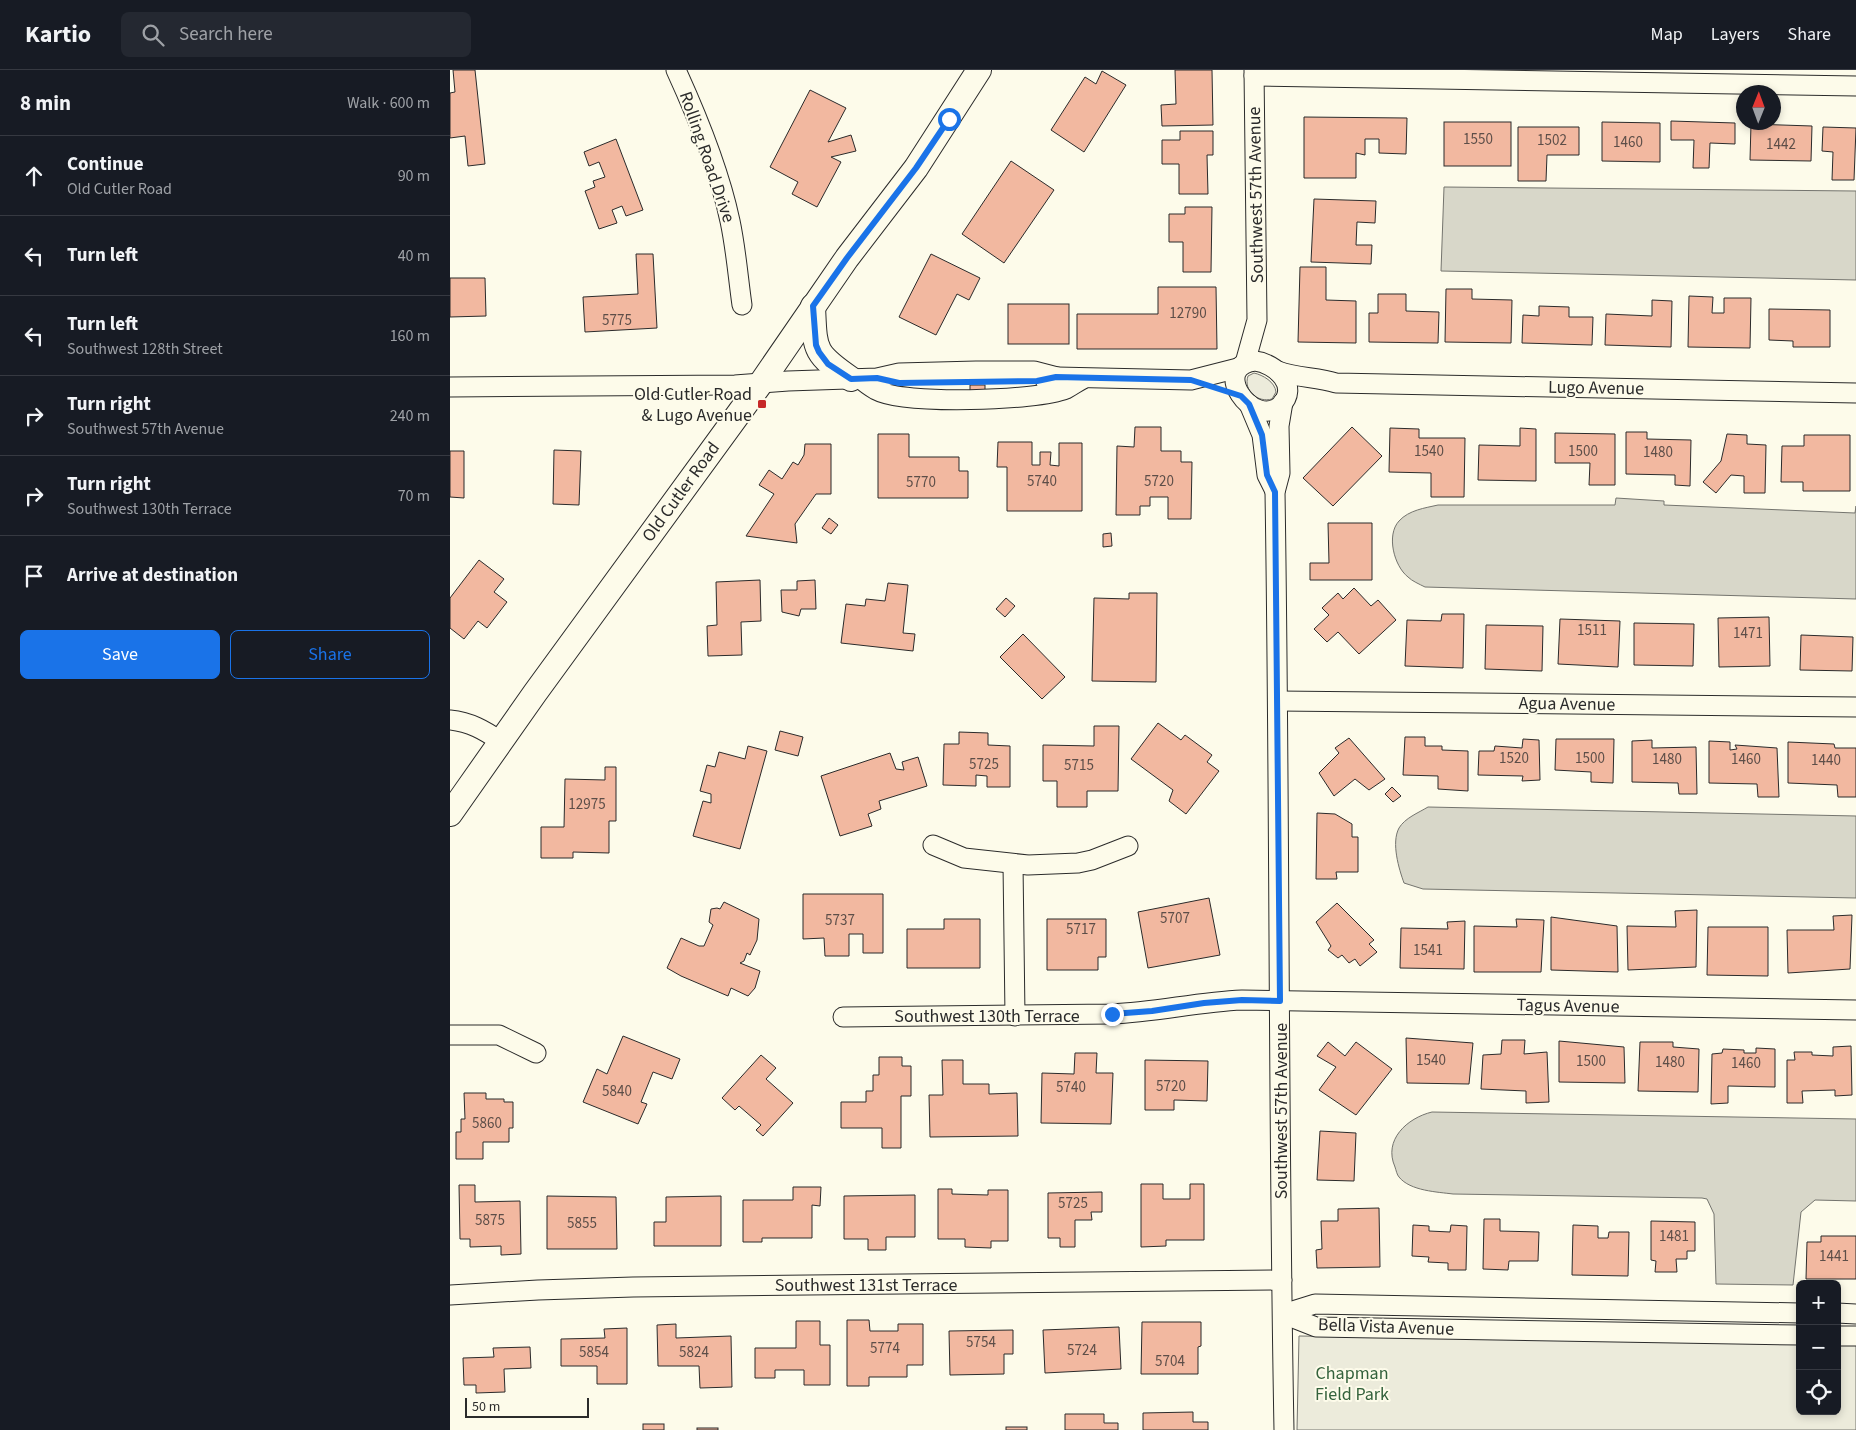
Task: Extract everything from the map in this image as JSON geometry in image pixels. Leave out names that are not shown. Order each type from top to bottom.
[{"type":"main road","name":"Old Cutler Road","points":[[450,814],[500,741],[761,383],[847,258],[916,168],[979,70]]},
{"type":"main road","points":[[813,306],[814,332],[819,352],[828,364],[863,379]]},
{"type":"street","name":"Rolling Road Drive","points":[[676,70],[707,145],[722,192],[734,243],[742,305]]},
{"type":"street","points":[[1254,73],[1856,86]]},
{"type":"street","name":"Southwest 57th Avenue","points":[[1242,366],[1257,320],[1254,73]]},
{"type":"street","name":"Southwest 57th Avenue","points":[[1257,320],[1274,369]]},
{"type":"street","points":[[450,387],[735,385],[863,379],[900,373],[976,371],[1034,371],[1056,377],[1191,380],[1255,361],[1292,376],[1336,383]]},
{"type":"street","points":[[1242,366],[1235,381],[1245,400]]},
{"type":"street","points":[[1274,369],[1286,380],[1288,386],[1285,400]]},
{"type":"street","points":[[863,379],[876,391],[902,398],[927,399],[1024,397],[1067,388],[1084,378]]},
{"type":"street","points":[[1191,380],[1245,400],[1256,409],[1268,410],[1280,406],[1285,400],[1309,390],[1326,388],[1336,383]]},
{"type":"street","name":"Lugo Avenue","points":[[1336,383],[1856,393]]},
{"type":"street","name":"Southwest 57th Avenue","points":[[1245,400],[1262,435],[1267,475],[1275,492]]},
{"type":"street","name":"Southwest 57th Avenue","points":[[1284,1430],[1275,492],[1280,473],[1280,426],[1285,400]]},
{"type":"street","name":"Agua Avenue","points":[[1278,701],[1856,707]]},
{"type":"street","points":[[450,720],[473,725],[500,741]]},
{"type":"street","points":[[933,845],[964,858],[1013,864],[1078,863],[1092,860],[1128,846]]},
{"type":"street","points":[[1013,864],[1015,1016]]},
{"type":"street","name":"Southwest 130th Terrace","points":[[843,1017],[1132,1013],[1204,1003],[1242,1000],[1280,1001]]},
{"type":"street","name":"Tagus Avenue","points":[[1280,1001],[1856,1010]]},
{"type":"street","points":[[450,1035],[498,1035],[536,1053]]},
{"type":"street","name":"Southwest 131st Terrace","points":[[450,1295],[633,1287],[1282,1280]]},
{"type":"street","name":"Bella Vista Avenue","points":[[1283,1314],[1315,1304],[1796,1313]]},
{"type":"street","points":[[1841,1313],[1856,1314]]},
{"type":"street","name":"Bella Vista Avenue","points":[[1283,1314],[1316,1327],[1796,1335]]},
{"type":"street","points":[[1841,1336],[1856,1336]]},
{"type":"green space","points":[[1254,373],[1265,377],[1271,382],[1276,392],[1272,399],[1262,399],[1253,395],[1250,391],[1247,381],[1248,376]]},
{"type":"green space","name":"Chapman Field Park","points":[[1299,1336],[1796,1343],[1796,1415],[1841,1415],[1841,1344],[1856,1344],[1856,1430],[1297,1430]]},
{"type":"shaded area","points":[[1444,187],[1856,191],[1856,280],[1441,271]]},
{"type":"shaded area","points":[[1616,498],[1664,501],[1664,505],[1855,513],[1856,506],[1856,599],[1425,587],[1412,580],[1403,572],[1393,550],[1393,534],[1399,521],[1412,512],[1428,507],[1438,505],[1615,505]]},
{"type":"shaded area","points":[[1428,807],[1856,816],[1856,898],[1423,889],[1404,883],[1397,856],[1396,841],[1402,824]]},
{"type":"shaded area","points":[[1432,1112],[1856,1119],[1856,1201],[1815,1200],[1801,1212],[1793,1285],[1716,1284],[1714,1214],[1707,1199],[1453,1194],[1424,1190],[1404,1182],[1398,1175],[1392,1157],[1395,1139],[1406,1125],[1414,1119]]},
{"type":"building","points":[[453,70],[475,70],[485,164],[468,166],[465,136],[450,138],[450,93],[455,92]]},
{"type":"building","points":[[1175,70],[1212,70],[1213,125],[1162,126],[1161,105],[1176,104]]},
{"type":"building","points":[[1102,71],[1126,85],[1084,152],[1051,130],[1085,77],[1096,84]]},
{"type":"building","points":[[810,90],[846,108],[828,142],[851,135],[856,151],[831,157],[841,162],[817,207],[792,194],[798,182],[770,167]]},
{"type":"building","points":[[1304,117],[1407,118],[1406,154],[1379,153],[1379,139],[1365,139],[1365,155],[1356,153],[1356,178],[1304,178]]},
{"type":"building","points":[[1671,121],[1735,123],[1735,144],[1710,143],[1709,168],[1693,168],[1694,140],[1671,140]]},
{"type":"building","points":[[1444,122],[1511,122],[1511,166],[1444,166]]},
{"type":"building","points":[[1602,122],[1660,123],[1660,162],[1602,161]]},
{"type":"building","points":[[1781,125],[1812,126],[1811,161],[1750,160],[1751,130],[1781,130]]},
{"type":"building","points":[[1518,127],[1579,127],[1579,155],[1547,155],[1546,181],[1518,181]]},
{"type":"building","points":[[1823,127],[1856,128],[1854,180],[1832,180],[1833,152],[1822,151]]},
{"type":"building","points":[[1180,131],[1213,131],[1213,155],[1207,155],[1208,194],[1179,194],[1179,164],[1162,164],[1162,140],[1180,140]]},
{"type":"building","points":[[616,139],[643,210],[626,216],[622,206],[612,210],[617,223],[599,229],[585,191],[595,187],[593,181],[605,177],[599,162],[589,166],[584,152]]},
{"type":"building","points":[[1011,161],[1054,190],[1004,263],[962,234]]},
{"type":"building","points":[[1314,199],[1376,201],[1375,223],[1357,222],[1356,245],[1372,245],[1371,264],[1311,262]]},
{"type":"building","points":[[1185,207],[1212,207],[1211,272],[1183,272],[1183,242],[1169,242],[1169,214],[1185,214]]},
{"type":"building","points":[[636,254],[653,254],[657,328],[585,332],[583,297],[638,294]]},
{"type":"building","points":[[931,254],[980,278],[969,300],[957,294],[936,335],[899,317]]},
{"type":"building","points":[[1300,267],[1326,267],[1326,300],[1356,301],[1356,343],[1298,342]]},
{"type":"building","points":[[450,278],[485,278],[486,316],[450,317]]},
{"type":"building","points":[[1158,287],[1216,287],[1217,349],[1077,349],[1077,314],[1158,314]]},
{"type":"building","points":[[1446,289],[1472,289],[1472,299],[1512,300],[1511,343],[1445,342]]},
{"type":"building","points":[[1378,294],[1406,294],[1406,311],[1439,312],[1438,343],[1369,342],[1369,313],[1378,313]]},
{"type":"building","points":[[1689,296],[1713,297],[1712,313],[1724,313],[1724,298],[1751,298],[1750,348],[1688,347]]},
{"type":"building","points":[[1652,300],[1672,301],[1671,347],[1605,345],[1606,314],[1652,316]]},
{"type":"building","points":[[1008,304],[1069,304],[1069,344],[1008,344]]},
{"type":"building","points":[[1539,306],[1569,307],[1569,317],[1593,317],[1592,345],[1522,343],[1523,315],[1539,316]]},
{"type":"building","points":[[1769,309],[1830,310],[1830,347],[1793,347],[1793,341],[1769,340]]},
{"type":"building","points":[[970,385],[985,385],[985,392],[970,392]]},
{"type":"building","points":[[1135,427],[1161,427],[1161,451],[1181,451],[1181,462],[1192,462],[1191,519],[1168,519],[1168,497],[1150,497],[1150,506],[1140,506],[1140,515],[1116,515],[1117,446],[1134,447]]},
{"type":"building","points":[[1352,427],[1382,456],[1333,506],[1303,478]]},
{"type":"building","points":[[1390,428],[1419,429],[1419,438],[1465,438],[1464,497],[1431,497],[1431,473],[1389,472]]},
{"type":"building","points":[[1520,428],[1536,429],[1536,481],[1478,480],[1479,445],[1520,446]]},
{"type":"building","points":[[1626,432],[1647,432],[1647,439],[1691,440],[1690,486],[1675,485],[1675,475],[1626,474]]},
{"type":"building","points":[[1555,433],[1615,434],[1615,485],[1589,485],[1590,463],[1555,463]]},
{"type":"building","points":[[878,434],[909,434],[909,457],[959,457],[959,471],[968,471],[968,498],[878,498]]},
{"type":"building","points":[[1727,434],[1747,435],[1747,444],[1766,445],[1765,493],[1744,493],[1744,476],[1731,475],[1716,493],[1703,482],[1721,461]]},
{"type":"building","points":[[1804,435],[1850,435],[1850,491],[1803,491],[1803,482],[1781,482],[1782,446],[1804,446]]},
{"type":"building","points":[[998,442],[1032,442],[1032,465],[1040,465],[1040,452],[1051,452],[1050,465],[1059,466],[1059,443],[1082,443],[1082,511],[1007,511],[1007,467],[997,467]]},
{"type":"building","points":[[805,444],[831,444],[831,494],[816,494],[795,524],[797,543],[746,536],[774,494],[759,485],[769,470],[782,479],[793,462],[798,465],[804,455]]},
{"type":"building","points":[[554,450],[581,451],[579,505],[553,504]]},
{"type":"building","points":[[450,451],[464,451],[464,498],[450,497]]},
{"type":"building","points":[[829,518],[838,525],[831,534],[822,528]]},
{"type":"building","points":[[1328,523],[1372,523],[1372,580],[1310,580],[1310,563],[1329,563]]},
{"type":"building","points":[[1111,533],[1112,546],[1103,547],[1103,534]]},
{"type":"building","points":[[479,560],[504,579],[494,592],[507,602],[487,628],[478,621],[464,639],[450,628],[450,598]]},
{"type":"building","points":[[760,580],[761,621],[741,622],[742,655],[708,656],[707,626],[717,625],[716,582]]},
{"type":"building","points":[[815,580],[816,609],[801,609],[799,616],[782,612],[781,590],[797,590],[797,581]]},
{"type":"building","points":[[888,583],[908,585],[903,633],[915,634],[913,651],[841,643],[846,604],[865,606],[866,599],[885,601]]},
{"type":"building","points":[[1354,588],[1371,606],[1378,600],[1396,620],[1359,654],[1338,632],[1327,642],[1314,629],[1329,615],[1322,608],[1338,593],[1343,599]]},
{"type":"building","points":[[1129,593],[1157,593],[1156,682],[1092,681],[1094,598],[1129,599]]},
{"type":"building","points":[[1006,598],[1015,606],[1005,617],[996,609]]},
{"type":"building","points":[[1442,614],[1464,614],[1463,668],[1405,666],[1407,620],[1441,621]]},
{"type":"building","points":[[1769,617],[1770,666],[1719,667],[1718,618]]},
{"type":"building","points":[[1560,619],[1620,621],[1618,667],[1558,664]]},
{"type":"building","points":[[1634,623],[1694,624],[1693,666],[1634,665]]},
{"type":"building","points":[[1486,625],[1543,626],[1542,671],[1485,669]]},
{"type":"building","points":[[1023,634],[1065,677],[1042,699],[1000,657]]},
{"type":"building","points":[[1801,635],[1853,637],[1852,671],[1800,670]]},
{"type":"building","points":[[1158,723],[1181,740],[1185,735],[1212,755],[1207,762],[1219,771],[1186,814],[1169,801],[1173,790],[1131,759]]},
{"type":"building","points":[[1094,726],[1119,726],[1118,791],[1087,791],[1087,807],[1057,807],[1057,781],[1043,781],[1043,745],[1094,746]]},
{"type":"building","points":[[780,731],[803,737],[798,756],[775,750]]},
{"type":"building","points":[[959,732],[988,733],[988,745],[1010,746],[1010,787],[987,787],[987,776],[976,775],[976,786],[943,785],[944,744],[959,744]]},
{"type":"building","points":[[1405,737],[1425,737],[1425,746],[1442,746],[1442,750],[1468,751],[1468,791],[1438,789],[1438,776],[1403,775]]},
{"type":"building","points":[[1349,738],[1385,779],[1369,790],[1355,779],[1334,796],[1319,773],[1339,753],[1335,748]]},
{"type":"building","points":[[1523,739],[1539,740],[1540,780],[1522,781],[1523,776],[1478,775],[1479,751],[1494,751],[1495,746],[1522,748]]},
{"type":"building","points":[[1556,739],[1614,739],[1613,783],[1591,782],[1591,772],[1555,770]]},
{"type":"building","points":[[1652,740],[1652,748],[1696,747],[1697,794],[1679,794],[1678,783],[1632,782],[1632,741]]},
{"type":"building","points":[[1709,741],[1730,742],[1730,750],[1737,749],[1735,745],[1777,748],[1779,797],[1758,797],[1757,784],[1709,783]]},
{"type":"building","points":[[1788,742],[1834,744],[1835,748],[1856,748],[1856,797],[1838,797],[1837,785],[1788,783]]},
{"type":"building","points":[[748,746],[767,751],[740,849],[693,836],[703,801],[711,803],[711,794],[700,791],[707,765],[715,767],[719,752],[745,759]]},
{"type":"building","points":[[890,753],[896,769],[904,770],[902,762],[918,757],[927,786],[879,801],[881,809],[868,814],[872,826],[840,836],[821,776]]},
{"type":"building","points":[[605,767],[616,767],[616,821],[609,821],[609,853],[573,852],[573,858],[541,858],[541,827],[564,827],[565,779],[605,780]]},
{"type":"building","points":[[1392,787],[1401,796],[1393,802],[1385,794]]},
{"type":"building","points":[[1317,813],[1335,814],[1352,824],[1352,837],[1358,837],[1358,872],[1336,872],[1337,879],[1316,879]]},
{"type":"building","points":[[803,894],[883,894],[883,953],[863,953],[863,934],[849,934],[849,956],[825,956],[824,938],[803,939]]},
{"type":"building","points":[[1209,898],[1220,955],[1148,968],[1138,912]]},
{"type":"building","points":[[724,902],[759,919],[757,940],[750,955],[747,953],[744,961],[740,963],[760,971],[755,988],[748,996],[731,988],[728,996],[667,968],[681,938],[699,946],[704,946],[713,925],[709,922],[711,909],[720,909]]},
{"type":"building","points":[[1337,903],[1374,940],[1369,944],[1377,952],[1360,966],[1355,959],[1349,963],[1342,955],[1338,958],[1328,950],[1331,946],[1316,922]]},
{"type":"building","points":[[1697,910],[1696,967],[1628,970],[1627,926],[1676,927],[1675,911]]},
{"type":"building","points":[[1852,915],[1850,969],[1788,973],[1787,930],[1834,930],[1833,916]]},
{"type":"building","points":[[1551,917],[1617,926],[1618,972],[1551,970]]},
{"type":"building","points":[[944,919],[980,919],[980,968],[907,968],[907,929],[944,929]]},
{"type":"building","points":[[1047,919],[1106,919],[1106,957],[1098,957],[1098,970],[1047,970]]},
{"type":"building","points":[[1516,919],[1544,920],[1541,972],[1474,972],[1474,926],[1517,927]]},
{"type":"building","points":[[1465,921],[1464,969],[1400,968],[1401,928],[1448,929],[1447,922]]},
{"type":"building","points":[[1708,927],[1768,927],[1768,976],[1707,975]]},
{"type":"building","points":[[623,1036],[680,1059],[672,1079],[653,1072],[641,1102],[647,1104],[638,1124],[583,1102],[597,1069],[607,1074]]},
{"type":"building","points":[[1406,1038],[1473,1043],[1469,1084],[1407,1083]]},
{"type":"building","points":[[1502,1040],[1525,1040],[1524,1054],[1547,1052],[1549,1102],[1526,1103],[1526,1091],[1481,1089],[1483,1055],[1501,1054]]},
{"type":"building","points":[[1559,1041],[1624,1047],[1625,1083],[1559,1082]]},
{"type":"building","points":[[1328,1042],[1345,1056],[1356,1042],[1392,1069],[1356,1115],[1319,1090],[1336,1067],[1317,1056]]},
{"type":"building","points":[[1640,1042],[1673,1042],[1673,1047],[1699,1049],[1698,1092],[1638,1091]]},
{"type":"building","points":[[1851,1046],[1852,1095],[1835,1096],[1835,1090],[1802,1091],[1803,1103],[1787,1103],[1787,1060],[1795,1060],[1794,1052],[1812,1052],[1812,1055],[1833,1056],[1833,1047]]},
{"type":"building","points":[[1756,1048],[1775,1049],[1775,1087],[1728,1086],[1728,1103],[1711,1104],[1712,1054],[1722,1053],[1723,1049],[1744,1050],[1744,1053],[1756,1053]]},
{"type":"building","points":[[1075,1053],[1097,1053],[1096,1073],[1113,1073],[1111,1124],[1041,1123],[1042,1073],[1074,1074]]},
{"type":"building","points":[[761,1055],[776,1068],[766,1079],[793,1103],[763,1136],[756,1130],[761,1125],[739,1106],[735,1110],[722,1098]]},
{"type":"building","points":[[879,1057],[902,1057],[902,1066],[911,1066],[911,1096],[901,1096],[901,1148],[882,1148],[882,1128],[841,1128],[841,1102],[866,1102],[866,1091],[873,1091],[873,1075],[879,1075]]},
{"type":"building","points":[[942,1060],[963,1060],[963,1084],[989,1084],[989,1094],[1017,1093],[1018,1136],[930,1137],[929,1095],[943,1095]]},
{"type":"building","points":[[1145,1060],[1208,1061],[1207,1101],[1174,1100],[1174,1110],[1145,1110]]},
{"type":"building","points":[[464,1093],[486,1093],[486,1099],[504,1099],[504,1102],[513,1102],[513,1128],[509,1128],[509,1142],[483,1142],[483,1159],[456,1159],[456,1132],[461,1132],[461,1119],[465,1119]]},
{"type":"building","points":[[1320,1131],[1356,1133],[1354,1181],[1317,1180]]},
{"type":"building","points":[[1141,1184],[1163,1184],[1163,1199],[1190,1199],[1190,1184],[1204,1184],[1204,1240],[1166,1240],[1166,1246],[1141,1247]]},
{"type":"building","points":[[459,1185],[475,1185],[475,1202],[520,1201],[521,1254],[501,1255],[501,1246],[470,1247],[470,1239],[460,1239]]},
{"type":"building","points":[[793,1187],[821,1187],[820,1206],[812,1205],[812,1238],[762,1238],[762,1242],[743,1242],[743,1200],[793,1200]]},
{"type":"building","points":[[938,1189],[952,1189],[952,1194],[988,1195],[988,1190],[1008,1190],[1008,1241],[991,1241],[991,1248],[965,1247],[965,1239],[938,1239]]},
{"type":"building","points":[[1102,1192],[1102,1212],[1091,1212],[1092,1220],[1075,1220],[1075,1247],[1060,1247],[1060,1238],[1048,1238],[1048,1193]]},
{"type":"building","points":[[915,1195],[915,1237],[886,1237],[886,1250],[868,1250],[868,1239],[844,1239],[844,1196]]},
{"type":"building","points":[[547,1196],[616,1197],[617,1249],[547,1249]]},
{"type":"building","points":[[721,1196],[721,1246],[654,1246],[654,1222],[666,1222],[666,1197]]},
{"type":"building","points":[[1379,1208],[1380,1267],[1317,1268],[1316,1250],[1322,1249],[1321,1221],[1338,1221],[1338,1209]]},
{"type":"building","points":[[1484,1219],[1500,1219],[1500,1231],[1539,1232],[1538,1261],[1509,1261],[1508,1270],[1483,1269]]},
{"type":"building","points":[[1651,1221],[1695,1222],[1695,1251],[1687,1251],[1687,1259],[1676,1259],[1677,1272],[1655,1272],[1656,1261],[1651,1260]]},
{"type":"building","points":[[1413,1225],[1429,1226],[1429,1231],[1450,1232],[1451,1225],[1467,1226],[1466,1270],[1448,1270],[1448,1263],[1428,1262],[1429,1257],[1412,1256]]},
{"type":"building","points":[[1573,1225],[1598,1226],[1598,1238],[1608,1238],[1609,1232],[1629,1232],[1628,1276],[1572,1275]]},
{"type":"building","points":[[1821,1236],[1856,1236],[1856,1279],[1806,1279],[1807,1242],[1821,1242]]},
{"type":"building","points":[[847,1320],[869,1320],[870,1331],[898,1331],[898,1324],[923,1324],[923,1365],[907,1365],[907,1377],[869,1377],[869,1386],[847,1386]]},
{"type":"building","points":[[796,1321],[820,1321],[820,1345],[830,1345],[830,1385],[804,1385],[804,1370],[775,1370],[775,1378],[755,1378],[755,1348],[796,1348]]},
{"type":"building","points":[[1142,1322],[1201,1322],[1201,1346],[1198,1347],[1198,1374],[1141,1374]]},
{"type":"building","points":[[676,1324],[676,1338],[731,1336],[732,1387],[700,1388],[699,1366],[658,1366],[657,1325]]},
{"type":"building","points":[[1119,1327],[1121,1369],[1045,1373],[1043,1330]]},
{"type":"building","points":[[627,1328],[627,1384],[597,1384],[597,1366],[561,1366],[561,1339],[605,1338],[604,1329]]},
{"type":"building","points":[[1013,1330],[1013,1354],[1004,1354],[1004,1374],[950,1375],[949,1331]]},
{"type":"building","points":[[530,1347],[531,1368],[504,1369],[505,1392],[476,1393],[476,1385],[464,1385],[463,1358],[494,1357],[493,1348]]},
{"type":"building","points":[[1193,1412],[1193,1422],[1208,1422],[1208,1430],[1143,1430],[1143,1413]]},
{"type":"building","points":[[1065,1414],[1104,1414],[1104,1423],[1118,1423],[1118,1430],[1065,1430]]},
{"type":"building","points":[[643,1424],[664,1424],[664,1430],[643,1430]]},
{"type":"building","points":[[1006,1427],[1027,1427],[1027,1430],[1006,1430]]},
{"type":"building","points":[[697,1428],[718,1428],[718,1430],[697,1430]]},
{"type":"place","name":"Old Cutler Road & Lugo Avenue","points":[[762,404]]},
{"type":"route","points":[[949,119],[916,168],[813,306],[816,345],[828,364],[851,379],[877,378],[899,383],[1037,381],[1056,377],[1191,380],[1211,385],[1228,393],[1241,396],[1249,404],[1262,435],[1267,475],[1275,492],[1280,1001],[1242,1000],[1112,1014]]}]
